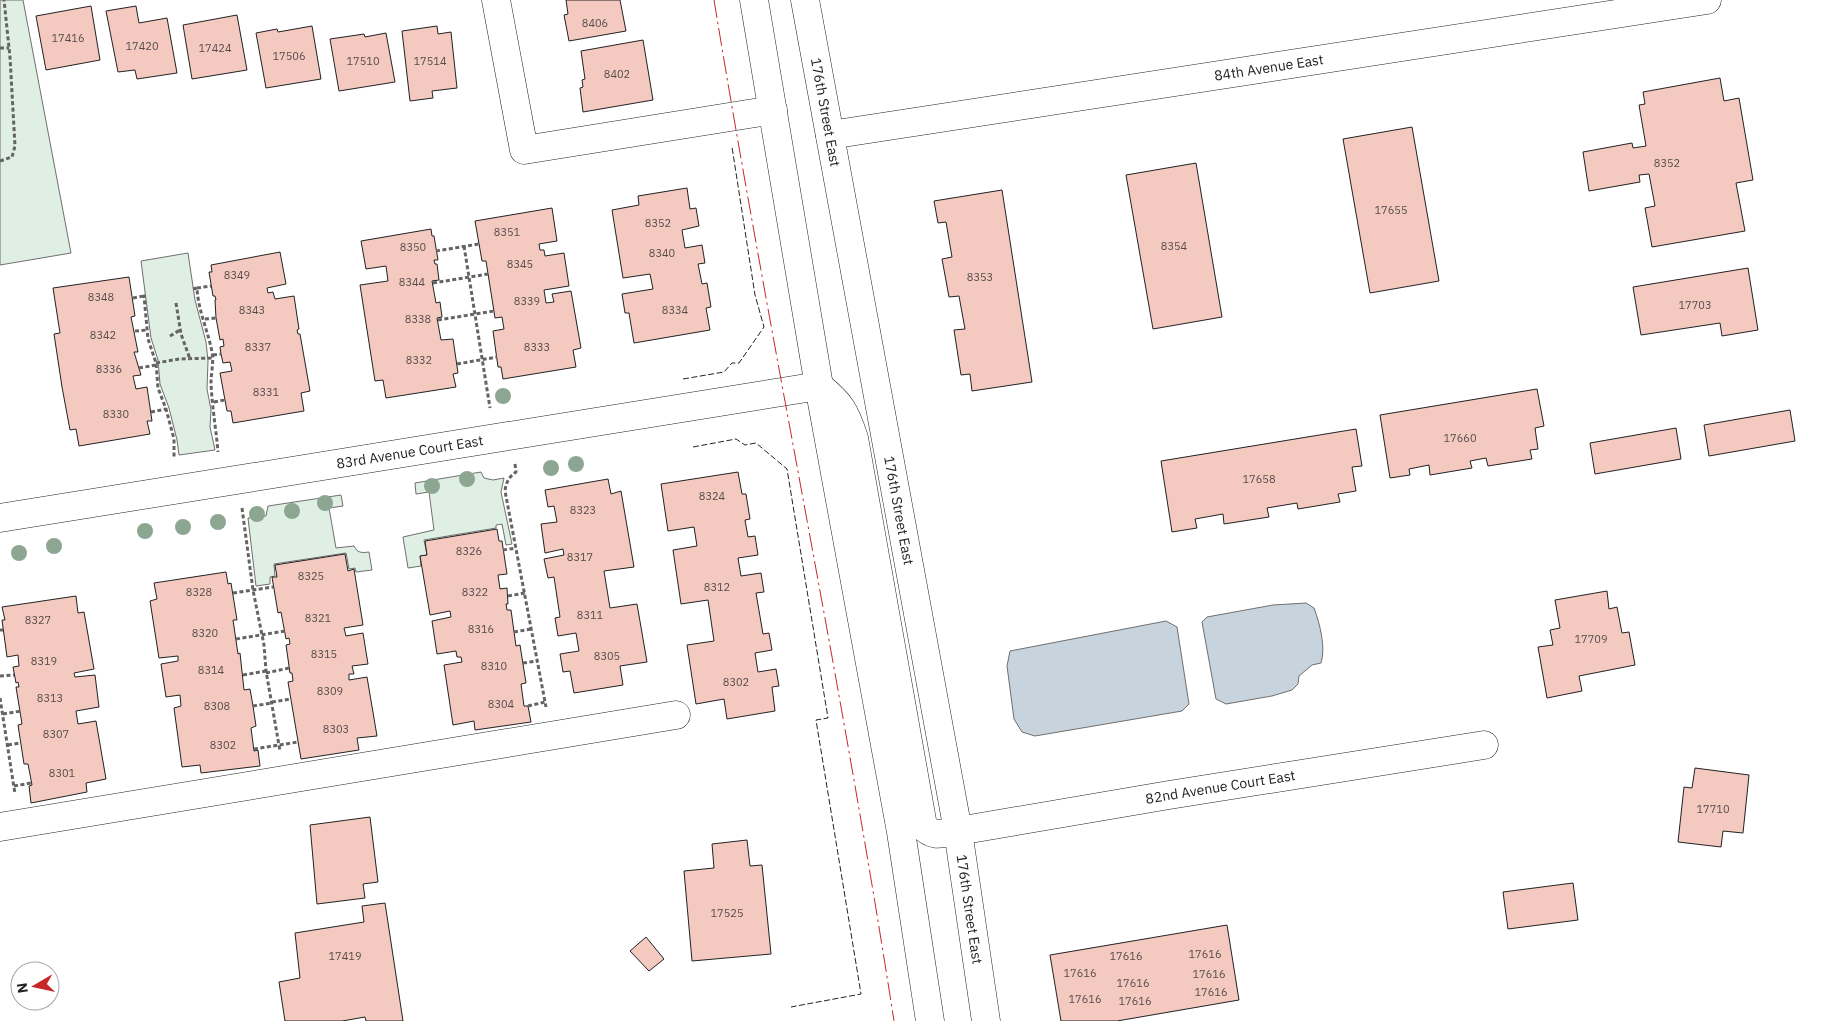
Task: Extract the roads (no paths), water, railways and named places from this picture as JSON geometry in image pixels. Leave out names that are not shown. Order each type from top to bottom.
[{"type":"main road","points":[[496,0],[524,150],[773,110]]},
{"type":"main road","points":[[754,0],[819,386],[900,832],[930,1021]]},
{"type":"main road","name":"176th Street East","points":[[805,0],[958,831],[986,1021]]},
{"type":"main road","name":"84th Avenue East","points":[[830,135],[1706,0]]},
{"type":"main road","name":"83rd Avenue Court East","points":[[0,518],[819,386]]},
{"type":"main road","name":"82nd Avenue Court East","points":[[819,386],[837,400],[847,417],[854,438],[923,826],[928,832],[936,834],[958,831],[1484,745]]},
{"type":"main road","points":[[10,825],[676,716]]}]
